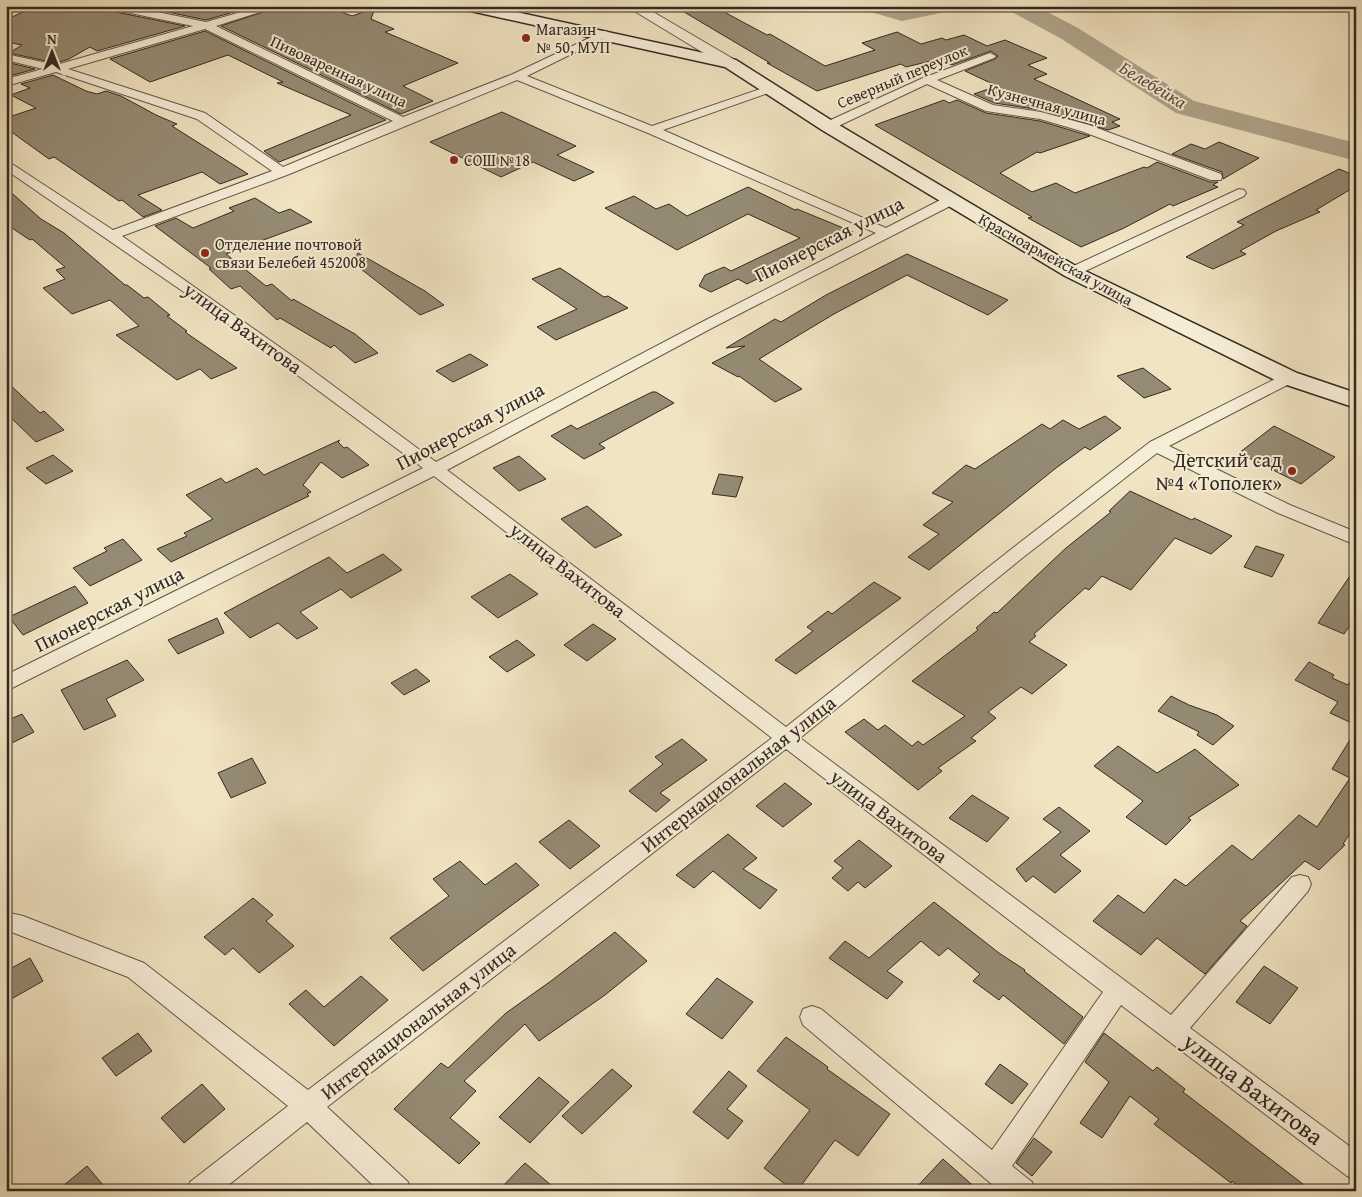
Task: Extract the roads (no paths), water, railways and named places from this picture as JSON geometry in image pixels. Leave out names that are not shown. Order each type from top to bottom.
[{"type":"main road","name":"Красноармейская улица","points":[[466,6],[604,34],[730,63],[828,126],[1072,272],[1289,378],[1356,401]]},
{"type":"street","name":"Пивоваренная улица","points":[[111,6],[205,25],[403,122],[517,76],[604,34]]},
{"type":"street","points":[[6,84],[274,6]]},
{"type":"street","name":"Красноармейская улица","points":[[633,6],[730,63]]},
{"type":"street","name":"Северный переулок","points":[[828,126],[927,80],[990,56]]},
{"type":"street","points":[[6,57],[58,69],[201,116],[282,172]]},
{"type":"street","points":[[517,76],[652,130],[887,233]]},
{"type":"street","name":"Кузнечная улица","points":[[927,80],[990,108],[1041,116],[1085,128],[1216,177]]},
{"type":"street","points":[[652,130],[770,89]]},
{"type":"street","points":[[114,234],[282,172],[403,122]]},
{"type":"street","name":"улица Вахитова","points":[[6,164],[114,234],[437,468],[786,738],[1118,990],[1356,1167]]},
{"type":"street","points":[[1072,272],[1239,193]]},
{"type":"street","name":"Пионерская улица","points":[[6,684],[437,468],[707,325],[951,200]]},
{"type":"street","name":"Интернациональная улица","points":[[200,1191],[786,738],[1015,555],[1156,446],[1289,378]]},
{"type":"street","points":[[1156,446],[1284,509],[1356,539]]},
{"type":"street","name":"улица Вахитова","points":[[1173,1030],[1300,884]]},
{"type":"street","points":[[9,925],[136,970],[308,1106],[398,1191]]},
{"type":"street","points":[[994,1169],[1118,990]]},
{"type":"street","points":[[812,1017],[1022,1191]]},
{"type":"waterway","name":"Белебейка","points":[[875,6],[902,14],[942,6]]},
{"type":"waterway","name":"Белебейка","points":[[1018,6],[1069,33],[1185,107],[1340,147],[1356,153]]},
{"type":"place","name":"Магазин № 50, МУП","points":[[526,38]]},
{"type":"place","name":"СОШ №18","points":[[454,160]]},
{"type":"place","name":"Отделение почтовой связи Белебей 452008","points":[[205,253]]},
{"type":"place","name":"Детский сад №4 «Тополек»","points":[[1292,471]]}]
